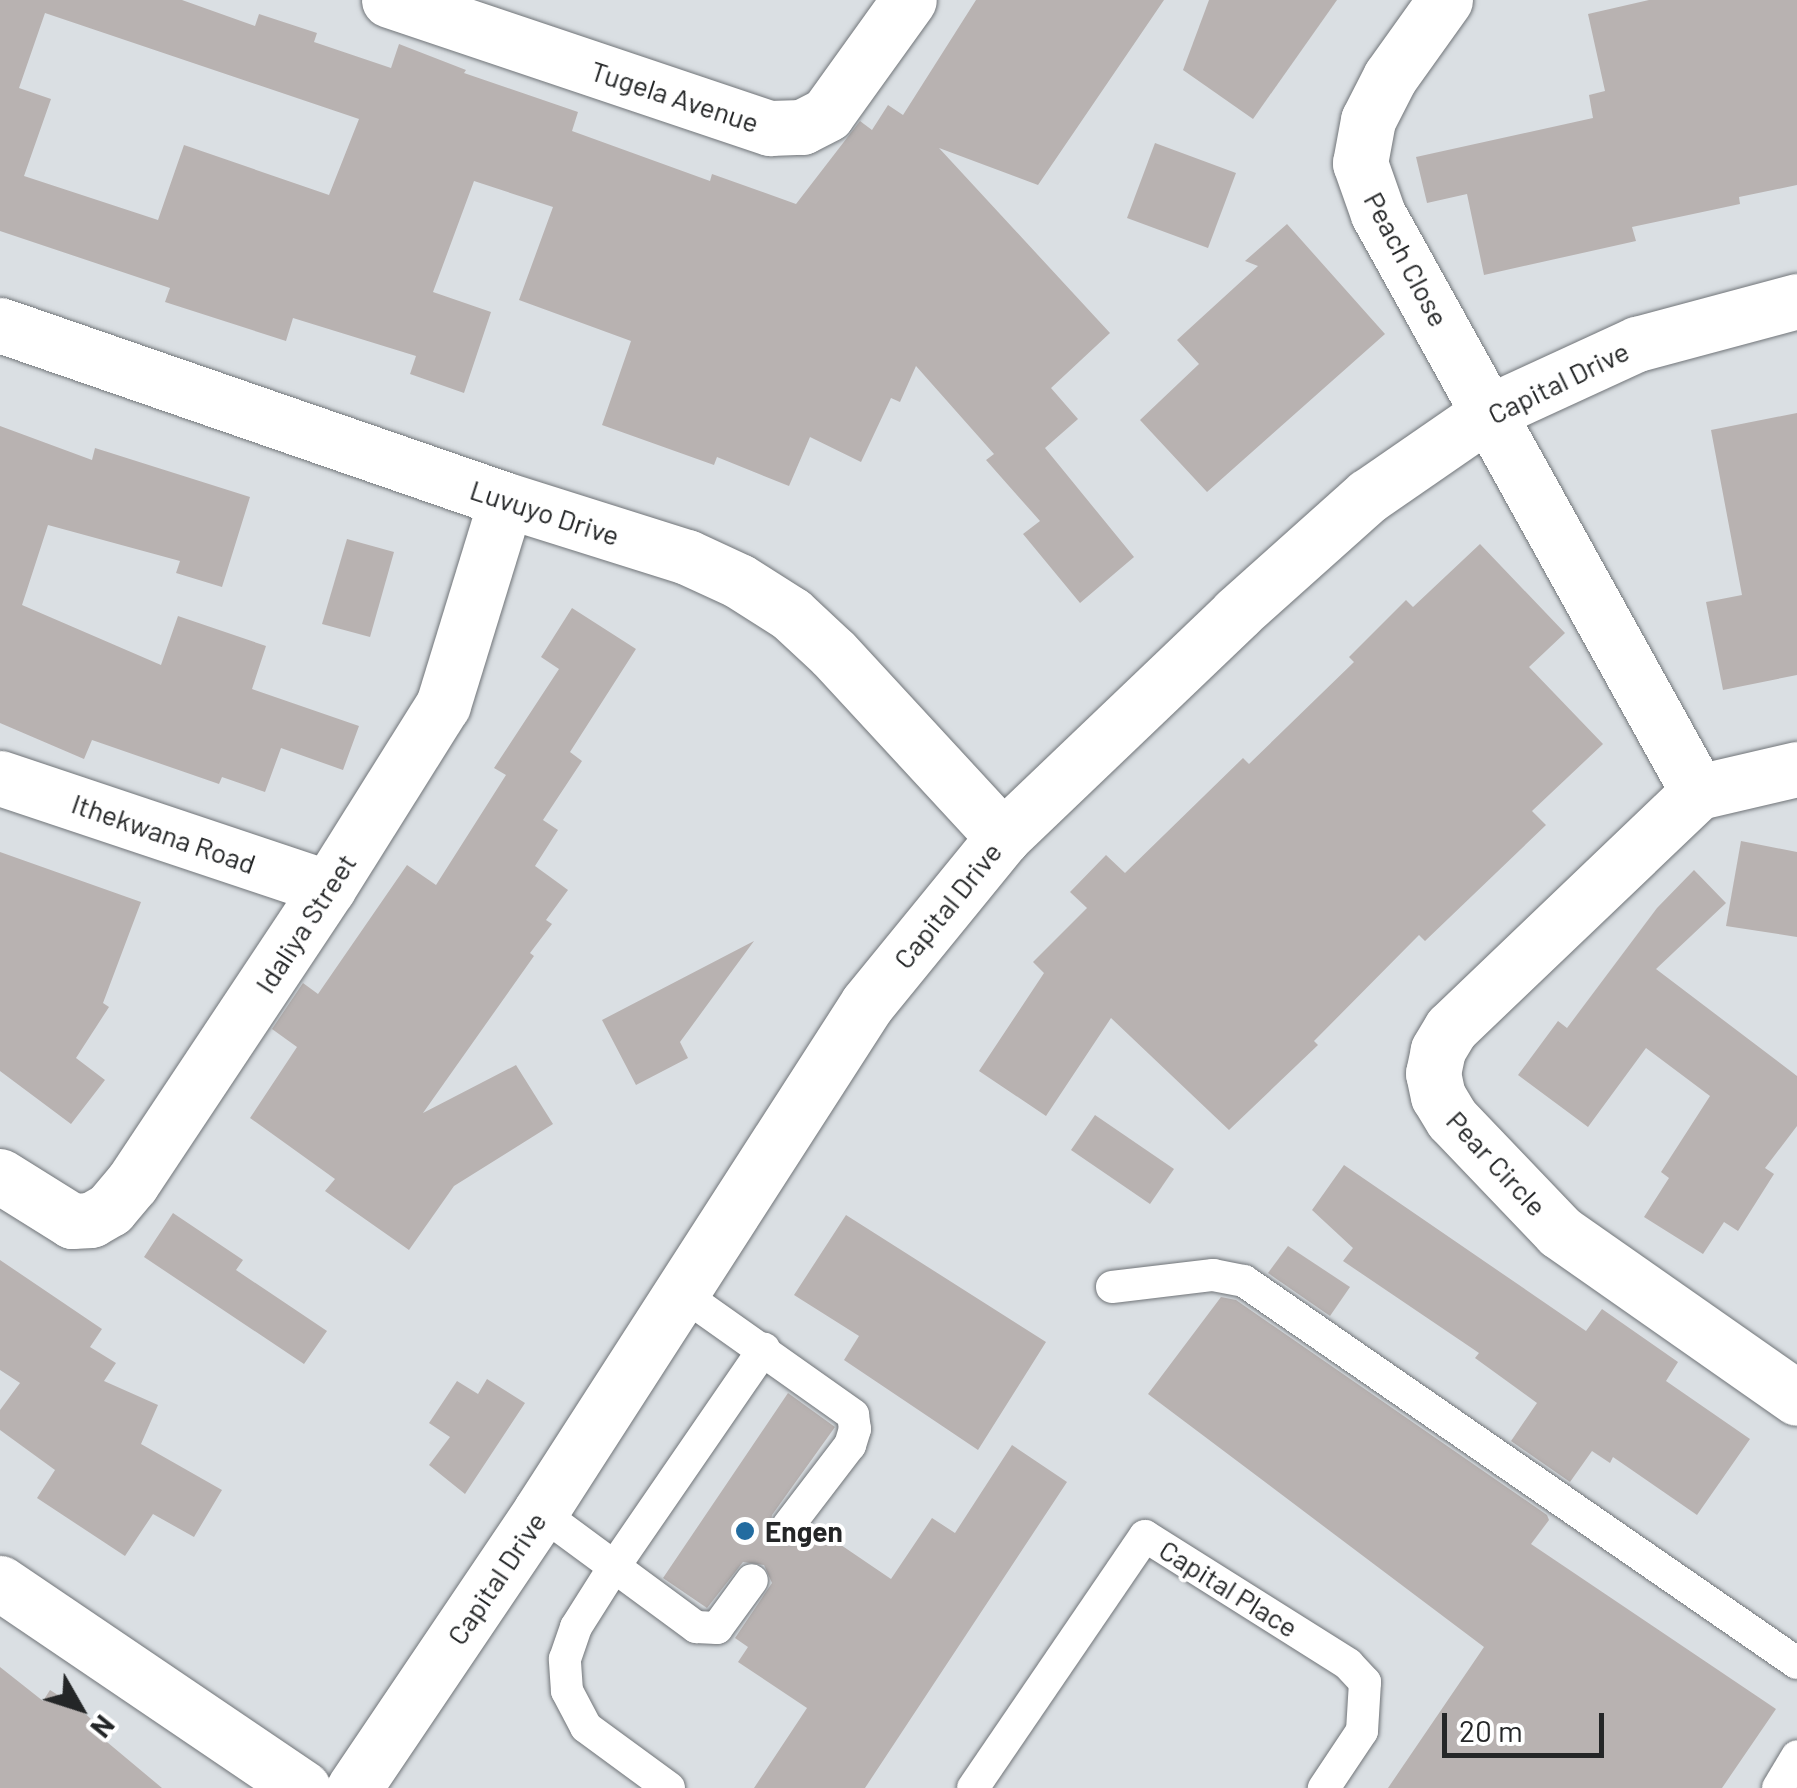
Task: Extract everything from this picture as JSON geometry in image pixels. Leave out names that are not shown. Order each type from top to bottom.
[{"type":"street","name":"Tugela Avenue","points":[[389,0],[770,128],[802,127],[827,114],[909,0]]},
{"type":"street","name":"Peach Close","points":[[1445,0],[1390,77],[1368,120],[1360,163],[1378,214],[1491,411]]},
{"type":"street","name":"Capital Drive","points":[[354,1788],[540,1512],[867,1004],[1003,836],[1368,496],[1491,411],[1637,344],[1797,302]]},
{"type":"street","name":"Luvuyo Drive","points":[[0,325],[506,500],[686,557],[739,580],[790,614],[834,653],[1003,836]]},
{"type":"street","points":[[1491,411],[1698,792],[1797,769]]},
{"type":"street","name":"Idaliya Street","points":[[0,1176],[72,1221],[91,1220],[110,1208],[132,1183],[328,888],[442,706],[506,500]]},
{"type":"street","name":"Ithekwana Road","points":[[0,778],[328,888]]},
{"type":"street","name":"Pear Circle","points":[[1698,792],[1451,1028],[1438,1050],[1433,1073],[1438,1096],[1452,1119],[1560,1232],[1797,1398]]},
{"type":"street","points":[[0,1583],[302,1788]]},
{"type":"lane","points":[[1112,1288],[1213,1274],[1244,1281],[1797,1663]]},
{"type":"lane","points":[[681,1293],[842,1403],[853,1415],[855,1429],[850,1445],[788,1526]]},
{"type":"lane","points":[[669,1788],[586,1727],[567,1691],[565,1659],[576,1627],[614,1566],[764,1349]]},
{"type":"lane","points":[[540,1512],[696,1627],[717,1628],[752,1580]]},
{"type":"lane","name":"Capital Place","points":[[973,1788],[1145,1536],[1348,1664],[1365,1682],[1362,1731],[1324,1788]]},
{"type":"lane","points":[[1778,1788],[1797,1756]]},
{"type":"building","points":[[0,0],[182,0],[255,26],[259,14],[317,33],[314,42],[391,68],[399,44],[466,70],[464,73],[578,112],[572,131],[710,181],[712,174],[796,204],[860,121],[872,130],[888,105],[903,115],[976,0],[1164,0],[1038,185],[939,148],[1110,333],[1051,388],[1078,419],[1045,448],[1134,557],[1080,603],[1023,534],[1040,521],[986,460],[994,454],[916,366],[900,402],[891,398],[861,462],[810,437],[789,486],[717,457],[714,465],[602,425],[631,341],[519,300],[553,207],[474,181],[433,292],[491,312],[464,393],[410,374],[416,356],[293,318],[286,341],[165,302],[170,288],[0,231]],"holes":[[[45,13],[359,119],[329,195],[184,145],[158,220],[24,176],[51,99],[19,88]]]},
{"type":"building","points":[[1209,0],[1337,0],[1253,119],[1183,70]]},
{"type":"building","points":[[1649,0],[1797,0],[1797,185],[1739,197],[1740,204],[1632,227],[1636,241],[1484,275],[1467,194],[1427,203],[1416,157],[1593,118],[1589,95],[1605,91],[1588,14]]},
{"type":"building","points":[[1155,143],[1236,173],[1208,248],[1127,218]]},
{"type":"building","points":[[1287,224],[1385,334],[1207,492],[1140,420],[1199,364],[1177,340],[1258,266],[1245,261]]},
{"type":"building","points":[[1797,413],[1797,675],[1723,690],[1706,602],[1742,595],[1711,430]]},
{"type":"building","points":[[0,426],[92,460],[95,448],[250,497],[222,587],[176,573],[180,561],[48,525],[22,605],[161,665],[178,616],[266,646],[252,689],[359,726],[343,770],[281,748],[265,792],[222,777],[219,784],[92,740],[84,759],[0,723]]},
{"type":"building","points":[[347,539],[394,552],[370,637],[322,624]]},
{"type":"building","points":[[1480,544],[1565,633],[1529,667],[1603,744],[1532,811],[1546,825],[1425,941],[1419,935],[1314,1041],[1318,1045],[1229,1130],[1111,1018],[1046,1116],[979,1071],[1044,973],[1033,962],[1087,908],[1070,892],[1106,855],[1125,873],[1243,758],[1249,764],[1354,662],[1349,657],[1406,600],[1413,607]]},
{"type":"building","points":[[572,608],[636,649],[570,752],[582,761],[543,820],[558,830],[535,866],[568,890],[546,920],[552,924],[530,953],[534,956],[423,1113],[516,1065],[553,1124],[454,1186],[409,1250],[325,1191],[335,1179],[250,1118],[297,1047],[272,1029],[303,983],[318,994],[407,865],[436,885],[506,775],[494,768],[559,669],[541,657]]},
{"type":"building","points":[[1741,841],[1797,852],[1797,937],[1726,926]]},
{"type":"building","points":[[0,852],[141,902],[103,1003],[109,1007],[76,1058],[105,1080],[71,1124],[0,1071]]},
{"type":"building","points":[[1694,870],[1726,903],[1656,969],[1797,1076],[1797,1126],[1765,1168],[1774,1174],[1738,1231],[1724,1222],[1703,1254],[1644,1217],[1669,1178],[1661,1172],[1710,1096],[1646,1048],[1588,1127],[1518,1075],[1558,1021],[1567,1028],[1657,908]]},
{"type":"building","points":[[754,941],[680,1042],[688,1058],[636,1085],[602,1020]]},
{"type":"building","points":[[1095,1115],[1174,1169],[1150,1204],[1071,1150]]},
{"type":"building","points":[[1344,1165],[1586,1331],[1602,1309],[1678,1362],[1666,1381],[1750,1439],[1697,1515],[1613,1457],[1610,1463],[1592,1451],[1570,1482],[1511,1441],[1537,1403],[1475,1358],[1479,1353],[1343,1261],[1353,1248],[1312,1210]]},
{"type":"building","points":[[173,1213],[243,1260],[236,1270],[327,1331],[304,1364],[144,1257]]},
{"type":"building","points":[[846,1215],[1046,1342],[978,1450],[844,1360],[859,1336],[794,1295]]},
{"type":"building","points":[[1288,1246],[1350,1287],[1330,1316],[1268,1273]]},
{"type":"building","points":[[0,1260],[102,1329],[90,1347],[116,1363],[104,1381],[158,1405],[141,1444],[222,1490],[194,1537],[153,1514],[125,1556],[37,1498],[55,1470],[0,1430],[0,1410],[20,1383],[0,1370]]},
{"type":"building","points":[[1221,1297],[1236,1300],[1547,1515],[1549,1520],[1531,1544],[1776,1709],[1722,1788],[1388,1788],[1484,1647],[1148,1394]]},
{"type":"building","points":[[487,1379],[525,1403],[465,1494],[429,1465],[450,1437],[429,1423],[457,1381],[478,1394]]},
{"type":"building","points":[[788,1393],[835,1427],[772,1515],[769,1533],[784,1546],[797,1544],[813,1526],[891,1579],[932,1518],[955,1533],[1012,1445],[1067,1482],[865,1788],[754,1788],[807,1708],[738,1662],[748,1647],[735,1638],[772,1583],[764,1565],[743,1562],[707,1608],[663,1578]]},
{"type":"building","points":[[0,1667],[43,1701],[50,1690],[80,1709],[111,1737],[107,1742],[162,1788],[0,1788]]},
{"type":"place","name":"Engen","points":[[745,1531]]}]
